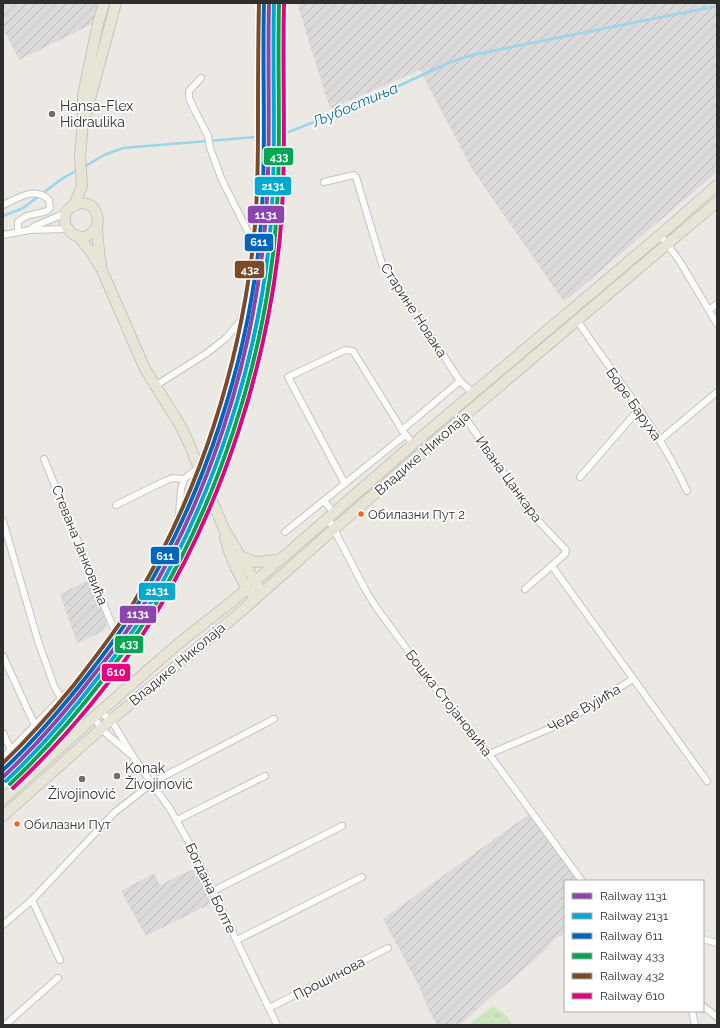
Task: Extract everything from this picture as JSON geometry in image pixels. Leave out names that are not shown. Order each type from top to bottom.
[{"type":"main road","points":[[101,268],[97,226],[98,221],[96,212],[89,205],[82,183],[80,156],[83,122],[83,95],[98,23],[104,3]]},
{"type":"main road","points":[[83,122],[90,104],[116,3]]},
{"type":"main road","points":[[82,183],[74,205],[66,213],[65,224],[67,229],[74,235],[78,236],[87,235],[95,230],[97,226]]},
{"type":"main road","name":"Владике Николаја","points":[[3,799],[97,714],[178,644],[251,585],[413,444],[717,186]]},
{"type":"main road","name":"Владике Николаја","points":[[3,816],[111,720],[259,595],[464,416],[717,202]]},
{"type":"main road","points":[[74,205],[79,203],[89,205]]},
{"type":"main road","points":[[78,236],[91,252],[101,268],[145,369],[180,425],[224,527],[240,556],[251,585]]},
{"type":"main road","points":[[224,527],[228,548],[236,570],[259,595]]},
{"type":"main road","points":[[240,556],[255,562],[278,560]]},
{"type":"street","points":[[155,386],[207,353],[226,338],[239,324],[244,316],[253,268],[253,242],[222,180],[210,148],[208,136],[188,94],[201,78]]},
{"type":"street","name":"Старине Новака","points":[[324,182],[354,175],[356,177],[382,264],[403,293],[460,381],[473,393]]},
{"type":"street","points":[[3,204],[29,193],[35,193],[47,198],[50,204],[49,210],[24,217],[18,222],[18,232]]},
{"type":"street","points":[[30,230],[35,226],[66,213]]},
{"type":"street","points":[[3,235],[30,230],[67,229]]},
{"type":"street","points":[[660,235],[679,260],[717,324]]},
{"type":"street","points":[[709,310],[717,304]]},
{"type":"street","name":"Боре Баруха","points":[[577,320],[660,440],[678,470],[687,491]]},
{"type":"street","points":[[345,484],[288,377],[345,350],[353,351],[413,444]]},
{"type":"street","points":[[285,532],[345,484],[460,381]]},
{"type":"street","points":[[660,440],[717,392]]},
{"type":"street","points":[[580,477],[639,409]]},
{"type":"street","name":"Ивана Цанкара","points":[[464,416],[531,513],[566,550],[565,554],[525,589]]},
{"type":"street","name":"Стевана Јанковића","points":[[44,459],[115,632]]},
{"type":"street","points":[[3,758],[85,674],[131,609],[150,578],[176,526],[179,514],[181,489],[184,479],[199,467]]},
{"type":"street","points":[[116,505],[167,480],[178,478],[184,479]]},
{"type":"street","name":"Бошка Стојановића","points":[[324,501],[331,516],[334,529],[366,591],[376,607],[450,708],[489,754],[581,880]]},
{"type":"street","points":[[3,520],[38,641],[54,686],[61,698]]},
{"type":"street","name":"Чеде Вујића","points":[[552,566],[707,781]]},
{"type":"street","points":[[3,656],[35,725]]},
{"type":"street","name":"Чеде Вујића","points":[[489,754],[563,723],[633,679]]},
{"type":"street","name":"Богдана Болте","points":[[97,714],[111,720],[134,758],[177,820],[237,940],[277,1025]]},
{"type":"street","name":"Богдана Болте","points":[[97,714],[101,729],[134,758]]},
{"type":"street","points":[[3,925],[32,900],[115,812],[163,777],[274,719]]},
{"type":"street","points":[[3,733],[11,750]]},
{"type":"street","points":[[177,820],[265,776]]},
{"type":"street","points":[[213,892],[342,826]]},
{"type":"street","points":[[237,940],[362,877]]},
{"type":"street","points":[[32,900],[60,960]]},
{"type":"street","points":[[704,939],[717,943]]},
{"type":"street","name":"Прошинова","points":[[269,1008],[388,948]]},
{"type":"street","points":[[5,1025],[58,978]]},
{"type":"street","points":[[704,1007],[717,1017]]},
{"type":"street","points":[[692,1012],[695,1025]]},
{"type":"shaded area","points":[[3,3],[101,3],[96,22],[19,60],[3,28]]},
{"type":"shaded area","points":[[297,3],[717,3],[717,172],[564,302],[472,169],[420,70],[330,109]]},
{"type":"shaded area","points":[[91,579],[106,620],[106,628],[104,631],[77,643],[60,594]]},
{"type":"shaded area","points":[[532,812],[581,880],[564,880],[564,934],[557,937],[538,957],[459,1025],[437,1025],[418,984],[383,919]]},
{"type":"shaded area","points":[[195,868],[212,903],[146,936],[121,891],[154,873],[160,885]]},
{"type":"green space","points":[[493,1006],[507,1016],[512,1025],[471,1025],[471,1023]]},
{"type":"waterway","name":"Љубостиња","points":[[84,167],[104,155],[123,148],[281,135],[362,103],[448,63],[472,55],[717,6]]},
{"type":"waterway","name":"Љубостиња","points":[[3,216],[23,208],[63,178],[78,170]]},
{"type":"rail line","name":"432","points":[[3,763],[39,726],[73,686],[97,655],[134,602],[158,560],[179,516],[198,471],[214,425],[228,379],[239,331],[248,284],[254,236],[258,180],[259,3]]},
{"type":"rail line","name":"611","points":[[3,770],[67,701],[107,650],[138,604],[162,562],[183,518],[202,473],[219,426],[234,379],[245,331],[254,283],[260,235],[264,148],[264,3]]},
{"type":"rail line","name":"1131","points":[[3,777],[63,713],[109,656],[138,615],[167,564],[188,520],[207,474],[223,428],[249,333],[258,285],[264,237],[269,149],[269,3]]},
{"type":"rail line","name":"2131","points":[[6,781],[67,717],[113,659],[142,618],[171,567],[192,522],[212,476],[229,428],[255,331],[264,282],[270,234],[274,147],[274,3]]},
{"type":"rail line","name":"433","points":[[10,784],[23,772],[82,706],[146,621],[175,569],[197,525],[217,478],[234,430],[248,382],[260,332],[269,283],[275,235],[279,148],[279,3]]},
{"type":"rail line","name":"610","points":[[13,788],[52,749],[90,706],[125,661],[155,615],[179,572],[201,527],[221,480],[238,432],[253,384],[265,334],[274,285],[280,236],[284,149],[284,3]]},
{"type":"place","name":"Hansa-Flex Hidraulika","points":[[52,114]]},
{"type":"place","name":"Обилазни Пут 2","points":[[361,514]]},
{"type":"place","name":"Konak Živojinović","points":[[117,776]]},
{"type":"place","name":"Živojinović","points":[[82,779]]},
{"type":"place","name":"Обилазни Пут","points":[[17,824]]}]
